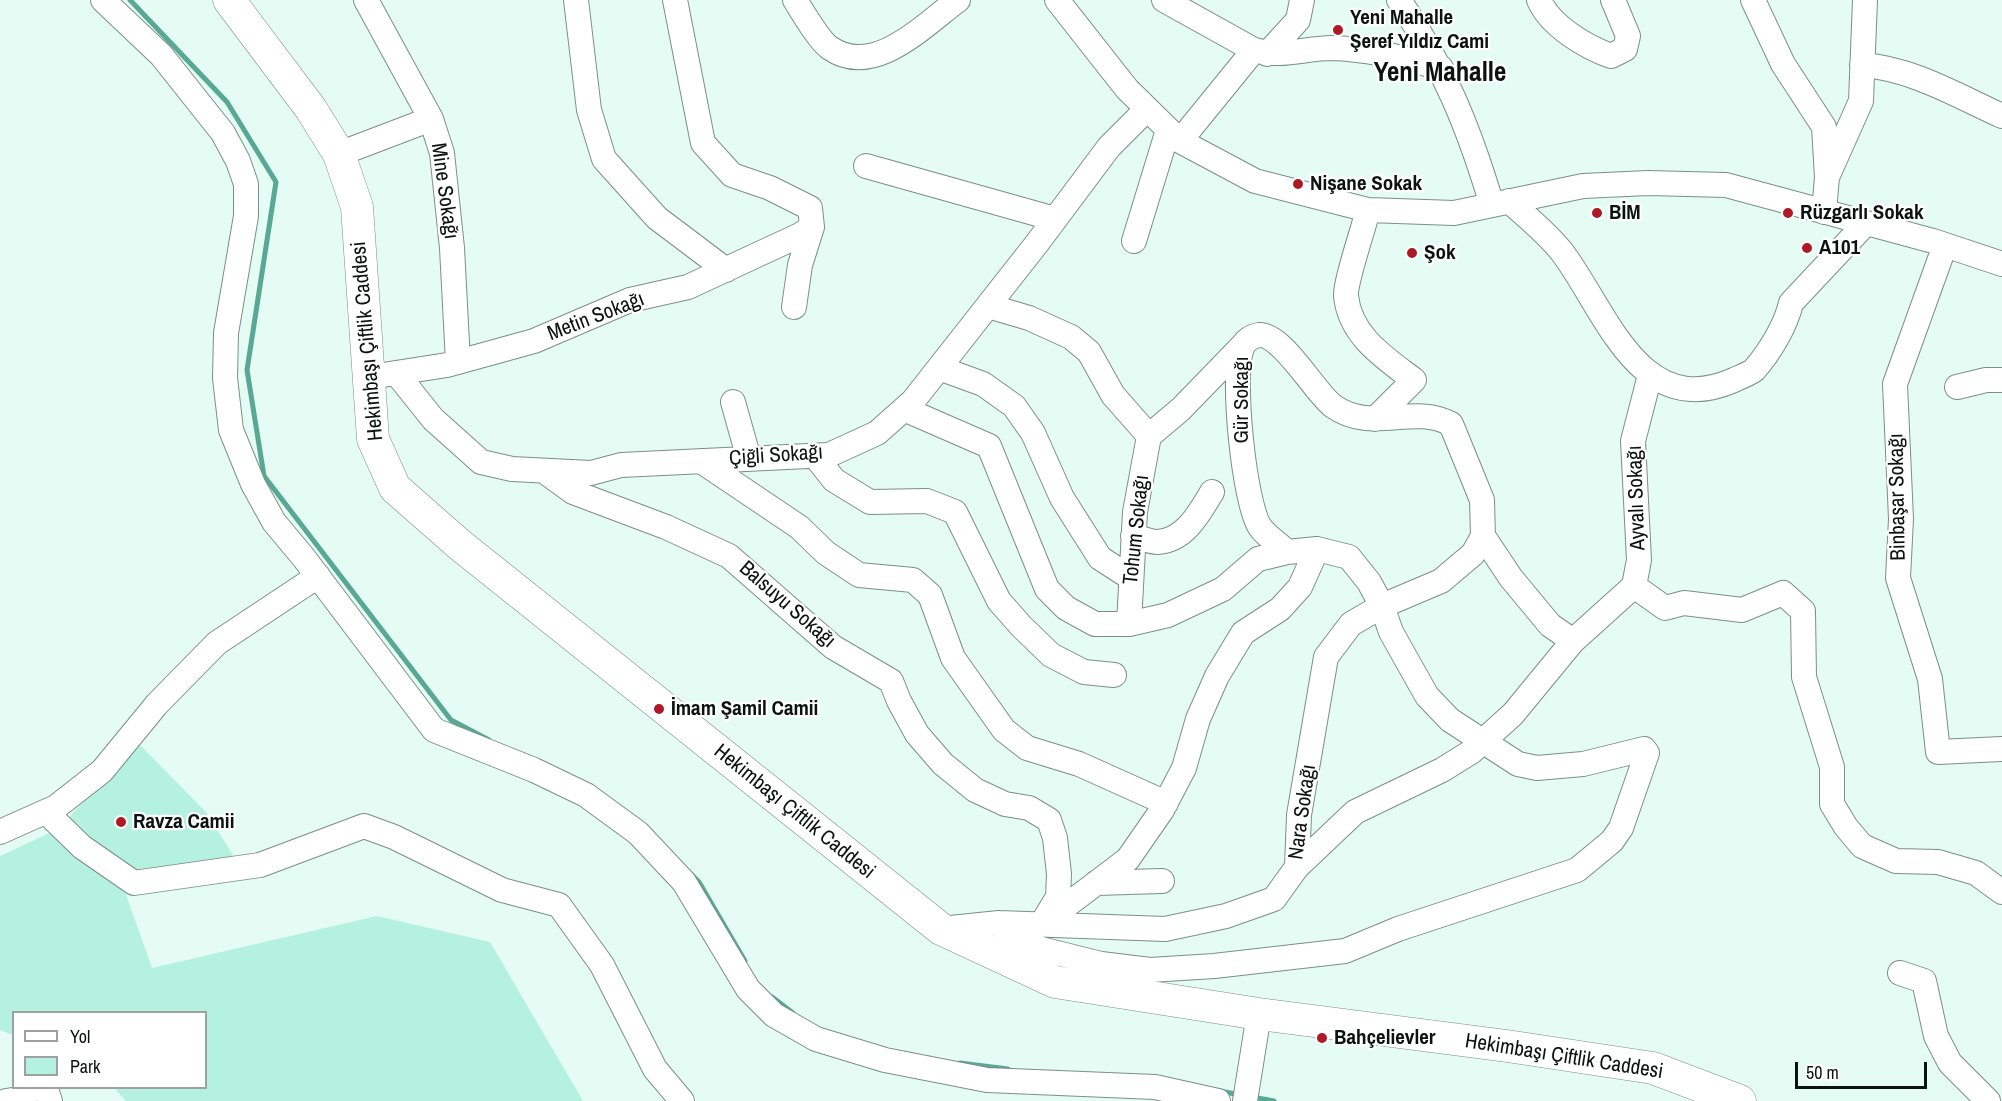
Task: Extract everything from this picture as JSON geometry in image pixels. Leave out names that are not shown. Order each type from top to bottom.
[{"type":"main road","name":"Hekimbaşı Çiftlik Caddesi","points":[[229,0],[311,109],[339,154],[357,207],[383,375],[373,439],[395,488],[460,545],[941,929],[1055,982],[1260,1014],[1507,1046],[1653,1068],[1740,1101]]},
{"type":"street","points":[[103,0],[161,55],[223,133],[238,161],[246,184],[246,216],[226,333],[225,378],[231,430],[253,484],[273,522],[318,576],[434,730],[534,770],[586,795],[638,833],[684,882],[748,989],[774,1015],[816,1039],[885,1060],[987,1080],[1155,1087],[1218,1101]]},
{"type":"street","name":"Mine Sokağı","points":[[366,0],[431,119],[442,153],[452,248],[458,362]]},
{"type":"street","points":[[576,0],[583,42],[589,110],[604,159],[657,218],[726,270]]},
{"type":"street","points":[[675,0],[703,143],[732,175],[770,188],[810,208],[812,227],[800,265],[794,307]]},
{"type":"street","points":[[795,0],[830,48],[858,59],[890,50],[958,0]]},
{"type":"street","points":[[1057,0],[1128,89],[1174,136],[1255,181],[1368,210],[1454,213],[1583,186],[1648,183],[1726,185],[1945,245],[2002,264]]},
{"type":"street","points":[[1164,0],[1261,52],[1332,48],[1395,55],[1442,68]]},
{"type":"street","points":[[1134,241],[1174,136],[1261,52],[1298,20],[1302,0]]},
{"type":"street","points":[[1399,0],[1442,68],[1500,203],[1562,251],[1605,324],[1650,375],[1673,388],[1713,389],[1753,371],[1787,320],[1791,303],[1866,224]]},
{"type":"street","points":[[1539,0],[1542,7],[1565,30],[1588,46],[1611,56],[1625,49],[1628,36],[1613,0]]},
{"type":"street","points":[[1753,0],[1783,64],[1824,127],[1827,177],[1824,212]]},
{"type":"street","points":[[1767,30],[1772,0]]},
{"type":"street","points":[[1827,177],[1861,101],[1865,0]]},
{"type":"street","points":[[1862,65],[1879,66],[1910,75],[2002,116]]},
{"type":"street","name":"Çiğli Sokağı","points":[[383,375],[482,462],[512,469],[591,473],[621,465],[829,455],[877,433],[904,409],[988,306],[1109,147],[1147,109]]},
{"type":"street","points":[[339,154],[431,119]]},
{"type":"street","points":[[866,166],[1056,219]]},
{"type":"street","points":[[1368,210],[1346,294],[1352,318],[1367,343],[1414,380],[1375,419]]},
{"type":"street","name":"Metin Sokağı","points":[[383,375],[458,362],[534,341],[630,300],[688,288],[800,235],[812,227]]},
{"type":"street","name":"Binbaşar Sokağı","points":[[1945,245],[1895,384],[1901,519],[1898,578],[1930,679],[1938,752],[2002,749]]},
{"type":"street","points":[[988,306],[1029,318],[1071,337],[1089,352],[1113,395],[1149,436],[1181,409],[1243,345]]},
{"type":"street","name":"Gür Sokağı","points":[[1287,552],[1260,527],[1251,504],[1242,447],[1238,359],[1243,345],[1251,337],[1261,335],[1270,338],[1305,371],[1333,406],[1358,419],[1429,415],[1451,424],[1482,500],[1483,537]]},
{"type":"street","points":[[939,368],[983,384],[1014,406],[1033,433],[1062,498],[1100,558],[1131,578]]},
{"type":"street","name":"Ayvalı Sokağı","points":[[1634,586],[1640,560],[1634,441],[1650,375]]},
{"type":"street","points":[[1958,387],[1986,380],[2002,380]]},
{"type":"street","points":[[733,402],[749,459]]},
{"type":"street","points":[[904,409],[989,446],[1047,589],[1066,608],[1095,624],[1129,624],[1168,615],[1223,589],[1258,559],[1287,552],[1317,549],[1349,557],[1369,582],[1382,606],[1392,633],[1427,696],[1450,720],[1485,740],[1518,764],[1537,768],[1584,764],[1644,749],[1647,753],[1621,828],[1612,841],[1577,870],[1398,929],[1346,951],[1214,966],[1150,970],[1101,964],[1041,949],[1010,935],[999,923]]},
{"type":"street","name":"Tohum Sokağı","points":[[1129,624],[1135,512],[1149,436]]},
{"type":"street","points":[[815,456],[834,480],[870,502],[927,501],[955,512],[999,601],[1021,626],[1059,659],[1084,672],[1114,675]]},
{"type":"street","points":[[701,461],[800,527],[826,553],[859,575],[913,580],[930,596],[953,658],[1004,730],[1027,748],[1079,764],[1166,803]]},
{"type":"street","name":"Balsuyu Sokağı","points":[[544,471],[573,492],[666,527],[729,556],[833,647],[891,681],[917,734],[944,764],[975,790],[1005,804],[1029,808],[1049,820],[1056,838],[1058,897],[1041,925]]},
{"type":"street","points":[[1134,537],[1157,542],[1171,539],[1196,521],[1212,492]]},
{"type":"street","points":[[1483,537],[1550,625],[1574,641]]},
{"type":"street","name":"Nara Sokağı","points":[[941,929],[999,923],[1165,929],[1226,916],[1274,899],[1297,867],[1299,815],[1326,657],[1351,624],[1382,606],[1441,580],[1473,554],[1483,537]]},
{"type":"street","points":[[1041,925],[1128,859],[1166,803],[1184,768],[1203,708],[1217,676],[1243,633],[1280,609],[1300,587],[1317,549]]},
{"type":"street","points":[[0,832],[56,807],[102,771],[157,704],[217,643],[318,576]]},
{"type":"street","points":[[1297,867],[1355,812],[1442,770],[1485,740],[1513,714],[1574,641],[1634,586],[1665,608],[1684,603],[1742,610],[1783,593],[1803,611],[1804,676],[1832,767],[1832,804],[1846,827],[1862,846],[1896,861],[1938,862],[1967,870],[1976,873],[2002,892]]},
{"type":"street","points":[[46,812],[81,847],[134,883],[260,865],[337,834],[364,826],[394,837],[502,890],[560,905],[602,965],[655,1069],[682,1101]]},
{"type":"street","points":[[1096,883],[1162,881]]},
{"type":"street","points":[[1900,973],[1924,981],[1936,1036],[1950,1063],[1989,1101]]},
{"type":"street","points":[[1246,1095],[1260,1014]]},
{"type":"street","points":[[26,1095],[46,1089],[50,1101]]},
{"type":"green space","points":[[138,743],[206,812],[236,860],[183,876],[118,872],[152,968],[377,916],[490,942],[583,1101],[126,1101],[115,1089],[207,1089],[207,1011],[12,1011],[12,1035],[0,1030],[0,856],[58,829]]},
{"type":"waterway","points":[[130,0],[227,102],[276,182],[247,370],[264,476],[451,720],[489,740]]},
{"type":"waterway","points":[[692,875],[699,882],[745,961]]},
{"type":"waterway","points":[[772,997],[793,1013]]},
{"type":"waterway","points":[[960,1063],[1008,1069]]},
{"type":"waterway","points":[[1220,1091],[1240,1095]]},
{"type":"waterway","points":[[1252,1097],[1274,1101]]},
{"type":"place","name":"Yeni Mahalle Şeref Yıldız Cami","points":[[1338,30]]},
{"type":"place","name":"Nişane Sokak","points":[[1298,184]]},
{"type":"place","name":"BİM","points":[[1597,213]]},
{"type":"place","name":"Rüzgarlı Sokak","points":[[1788,213]]},
{"type":"place","name":"A101","points":[[1807,248]]},
{"type":"place","name":"Şok","points":[[1412,253]]},
{"type":"place","name":"İmam Şamil Camii","points":[[659,709]]},
{"type":"place","name":"Ravza Camii","points":[[121,822]]},
{"type":"place","name":"Bahçelievler","points":[[1322,1038]]},
{"type":"district","name":"Yeni Mahalle","points":[[1440,74]]}]
